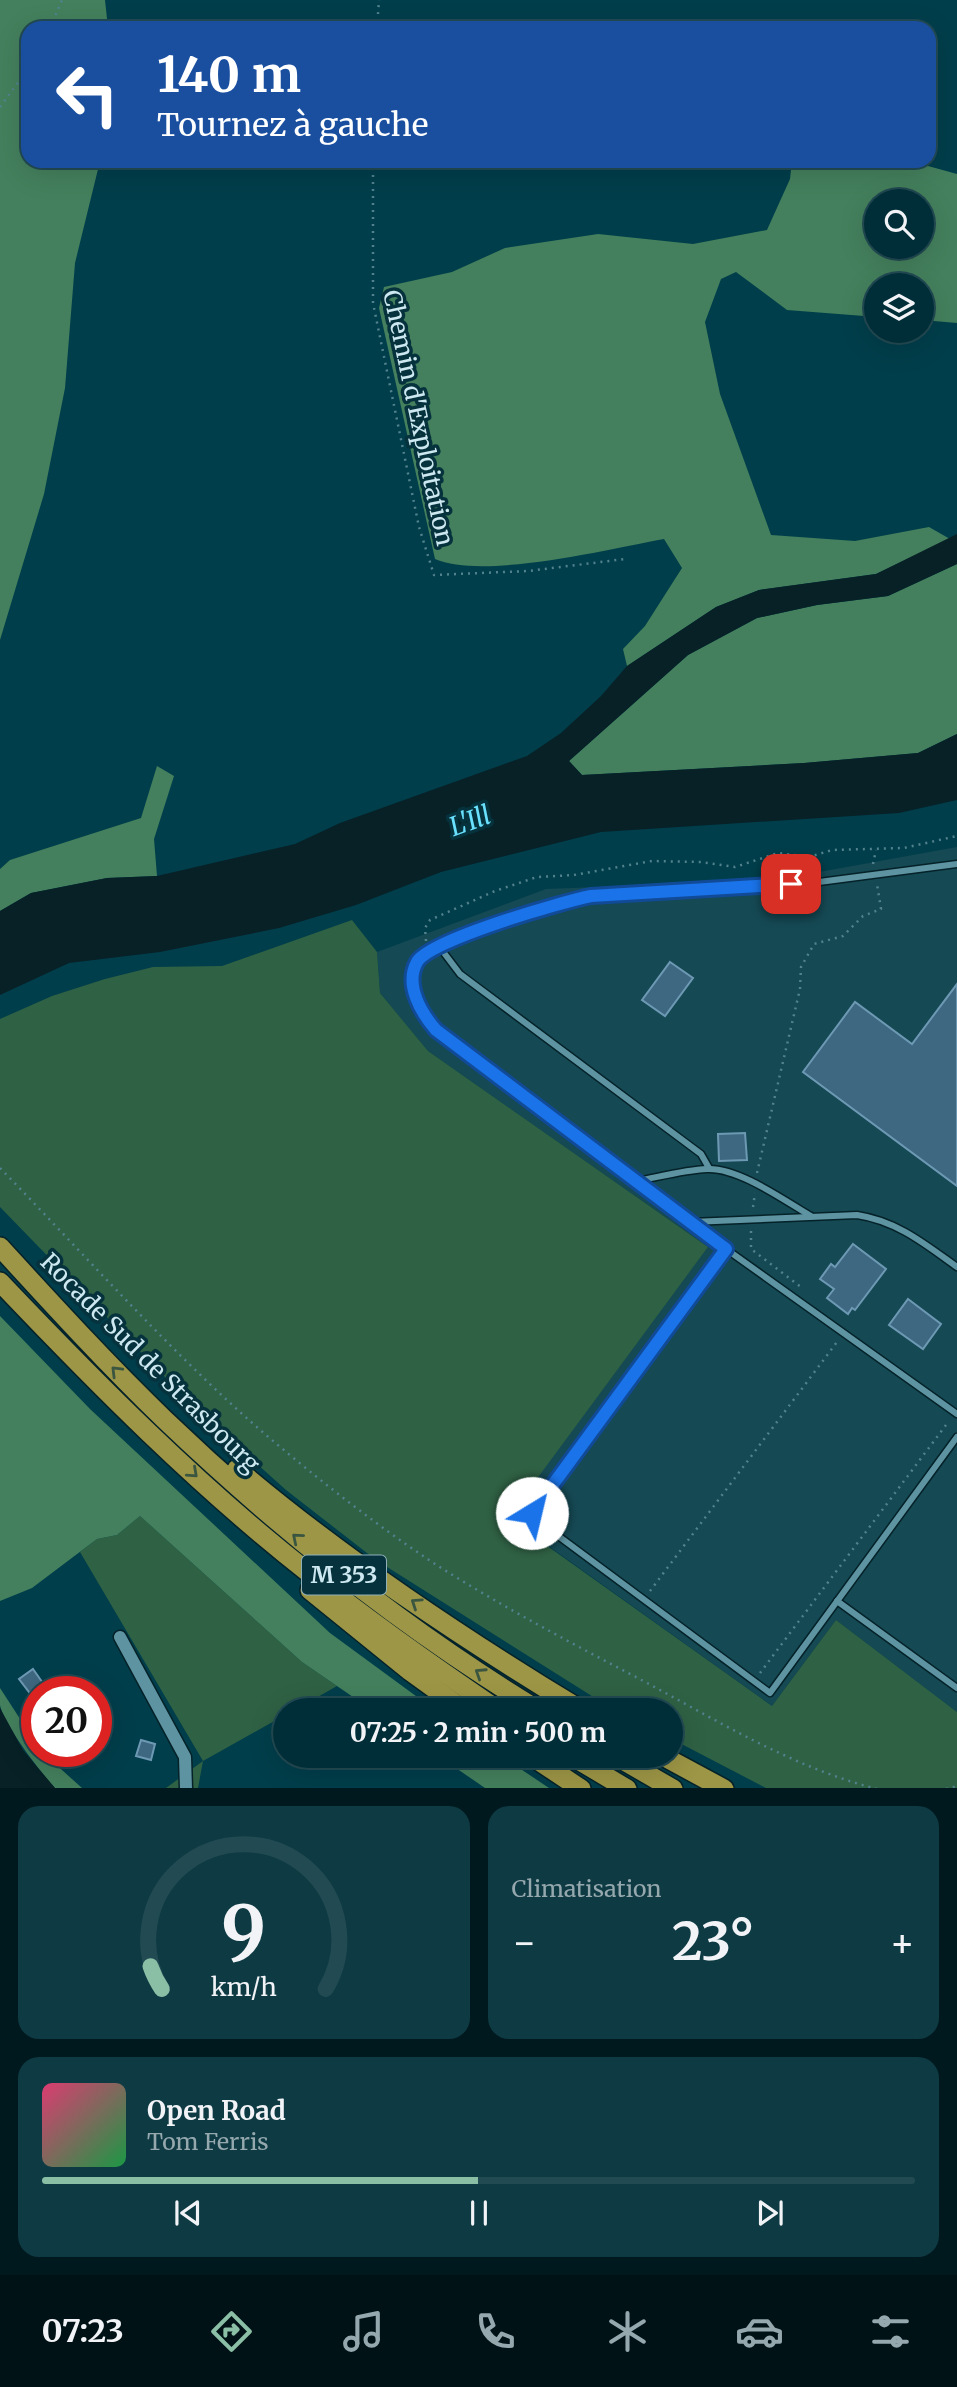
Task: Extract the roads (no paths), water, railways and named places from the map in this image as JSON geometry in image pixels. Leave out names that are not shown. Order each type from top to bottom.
[{"type":"highway","name":"Rocade Sud de Strasbourg","points":[[0,1247],[164,1420],[298,1539],[440,1646],[520,1698]]},
{"type":"highway","name":"Rocade Sud de Strasbourg","points":[[0,1282],[75,1360],[242,1518],[351,1606],[481,1698]]},
{"type":"highway","points":[[164,1420],[204,1439],[273,1499],[397,1590],[562,1698]]},
{"type":"highway","points":[[242,1518],[299,1582],[447,1698]]},
{"type":"highway","points":[[683,1767],[724,1788]]},
{"type":"highway","points":[[550,1768],[581,1788]]},
{"type":"highway","points":[[592,1768],[627,1788]]},
{"type":"highway","points":[[637,1768],[673,1788]]},
{"type":"street","points":[[120,1637],[186,1757],[186,1788]]},
{"type":"lane","points":[[956,1413],[726,1249],[436,1030],[423,1015],[415,994],[413,974],[417,961],[438,945],[562,902],[591,896],[819,882],[957,864]]},
{"type":"lane","points":[[438,945],[460,974],[701,1154],[709,1168]]},
{"type":"lane","points":[[637,1181],[709,1168],[756,1184],[813,1217]]},
{"type":"lane","points":[[691,1222],[858,1215],[901,1227],[957,1267]]},
{"type":"lane","points":[[726,1249],[532,1513],[534,1518],[770,1693],[957,1437]]},
{"type":"lane","points":[[837,1601],[957,1688]]},
{"type":"water","name":"L'Ill","points":[[957,534],[957,564],[888,596],[817,605],[757,618],[688,655],[569,761],[582,775],[804,763],[918,753],[957,734],[957,800],[899,813],[601,832],[441,872],[356,905],[279,928],[160,952],[69,963],[0,995],[0,911],[31,893],[107,878],[157,876],[295,844],[340,823],[527,756],[561,733],[601,696],[627,666],[716,607],[759,590],[876,574]]},
{"type":"water","points":[[0,1708],[21,1746],[21,1767],[37,1767],[55,1788],[0,1788]]}]
